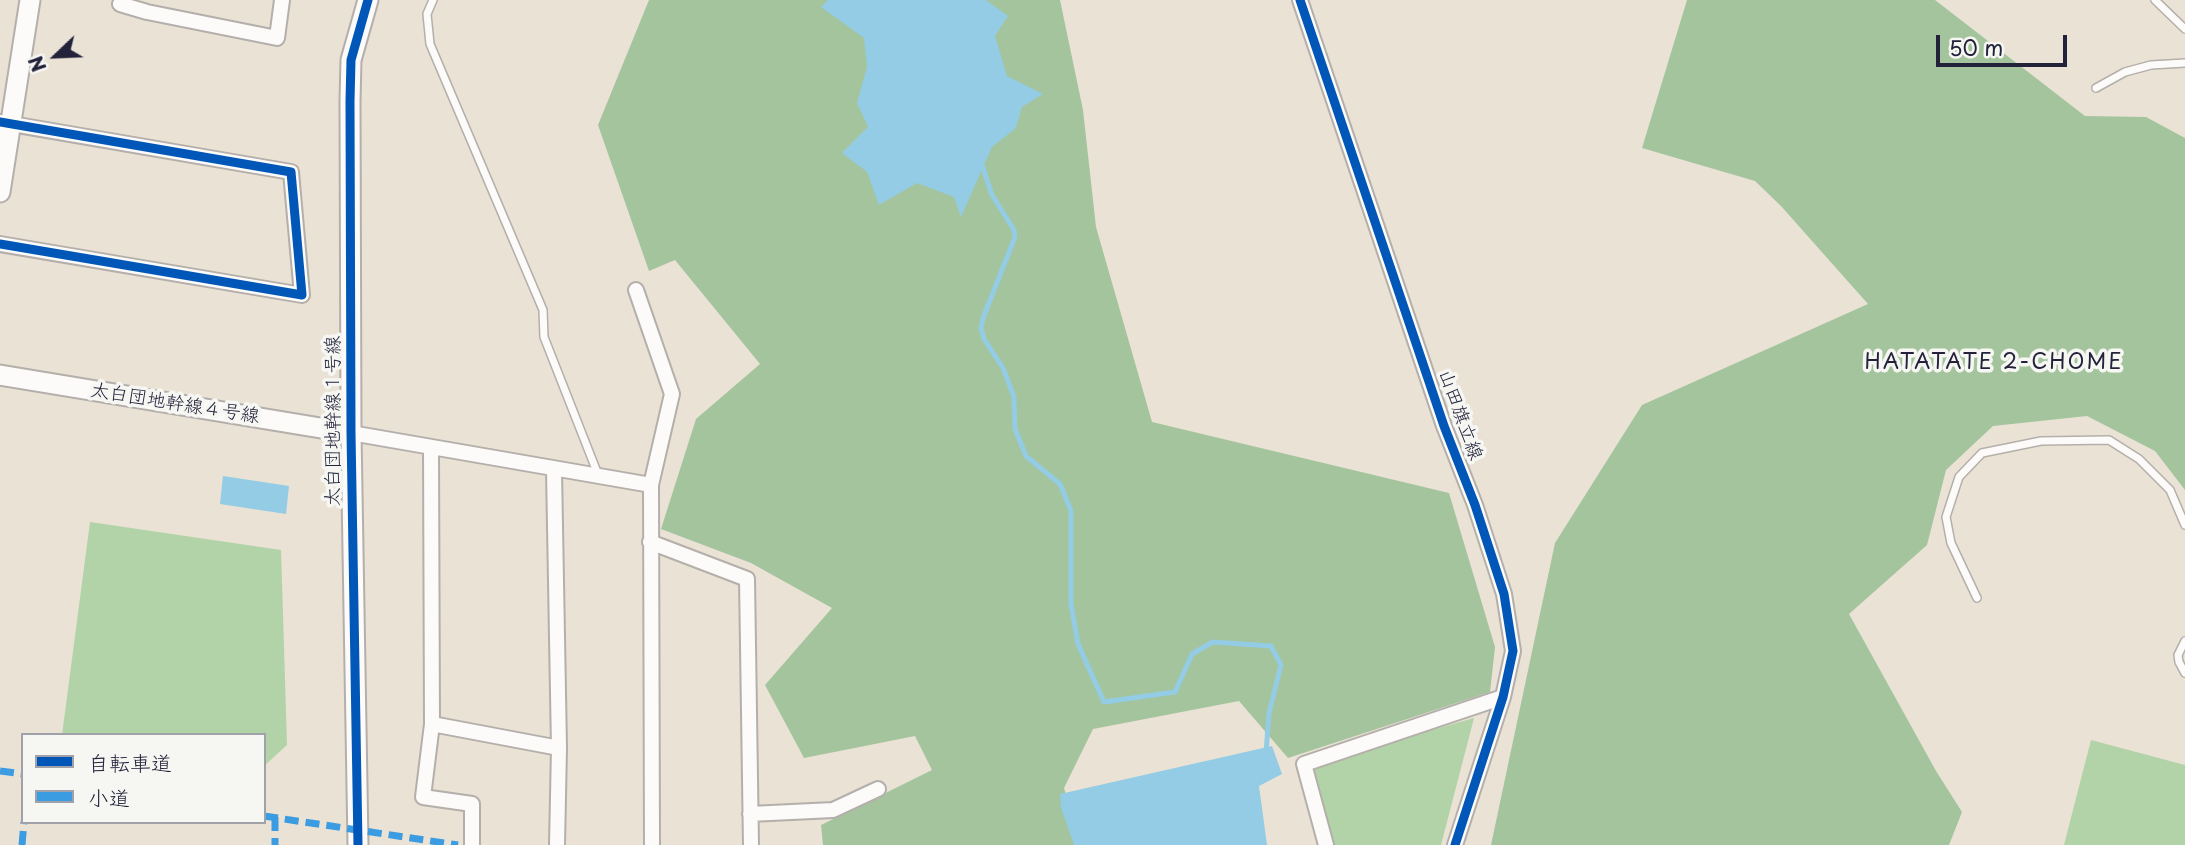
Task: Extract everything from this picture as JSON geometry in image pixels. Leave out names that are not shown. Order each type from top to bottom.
[{"type":"street","points":[[0,192],[6,123],[30,0]]},
{"type":"street","points":[[119,1],[147,12],[277,38],[282,0]]},
{"type":"street","name":"太白団地幹線１号線","points":[[358,845],[351,433],[351,60],[368,0]]},
{"type":"street","name":"山田旗立線","points":[[1300,0],[1444,426],[1475,505],[1504,594],[1513,651],[1503,697],[1455,845]]},
{"type":"street","points":[[0,244],[302,295],[291,172],[6,123]]},
{"type":"street","points":[[636,290],[672,394],[651,485],[652,845]]},
{"type":"street","name":"太白団地幹線４号線","points":[[0,375],[351,433]]},
{"type":"street","points":[[351,433],[651,485]]},
{"type":"street","points":[[431,448],[432,724],[423,797],[472,804],[472,845]]},
{"type":"street","points":[[554,470],[559,748],[557,845]]},
{"type":"street","points":[[650,542],[747,579],[751,845]]},
{"type":"street","points":[[1325,845],[1304,764],[1503,697]]},
{"type":"street","points":[[432,724],[559,748]]},
{"type":"street","points":[[750,814],[833,810],[878,789]]},
{"type":"lane","points":[[433,0],[427,14],[430,44],[544,310],[544,337],[600,478]]},
{"type":"lane","points":[[2155,0],[2185,29]]},
{"type":"lane","points":[[2096,88],[2125,72],[2151,65],[2185,63]]},
{"type":"lane","points":[[1977,598],[1951,543],[1946,517],[1959,477],[1982,453],[2042,441],[2109,440],[2139,459],[2170,491],[2185,525]]},
{"type":"lane","points":[[2185,641],[2178,654],[2185,673]]},
{"type":"green space","points":[[649,0],[1060,0],[1083,110],[1096,227],[1152,422],[1449,493],[1495,647],[1490,692],[1288,758],[1239,701],[1093,729],[1064,788],[1081,845],[823,845],[821,825],[932,770],[915,736],[804,758],[765,685],[832,608],[751,563],[661,529],[696,419],[760,364],[675,260],[649,271],[598,125]]},
{"type":"green space","points":[[1687,0],[1935,0],[2085,116],[2146,117],[2185,138],[2185,490],[2155,451],[2087,416],[1993,426],[1946,470],[1927,545],[1849,614],[1936,771],[1962,812],[1949,845],[1491,845],[1555,543],[1642,405],[1868,304],[1781,206],[1755,181],[1642,148]]},
{"type":"green space","points":[[90,522],[281,550],[287,745],[266,764],[266,733],[62,733]]},
{"type":"green space","points":[[1474,718],[1441,845],[1328,845],[1305,766]]},
{"type":"green space","points":[[2091,740],[2185,765],[2185,845],[2064,845]]},
{"type":"water","points":[[828,0],[986,0],[1008,16],[995,36],[1007,76],[1043,94],[1022,107],[1016,128],[992,147],[961,217],[954,197],[917,183],[879,205],[867,172],[842,153],[868,127],[857,103],[867,67],[864,38],[821,7]]},
{"type":"water","points":[[223,476],[289,486],[286,514],[220,504]]},
{"type":"water","points":[[1272,746],[1282,774],[1259,786],[1267,845],[1074,845],[1061,808],[1060,794]]},
{"type":"waterway","points":[[981,162],[992,195],[1014,230],[1015,237],[981,328],[984,339],[1003,368],[1014,397],[1015,429],[1026,456],[1060,484],[1071,511],[1071,604],[1078,644],[1104,702],[1175,692],[1192,654],[1213,642],[1271,646],[1281,665],[1269,713],[1266,753]]},
{"type":"marked path","points":[[0,771],[21,774]]},
{"type":"marked path","points":[[266,816],[458,845]]},
{"type":"marked path","points":[[275,817],[275,845]]},
{"type":"marked path","points":[[22,845],[24,824]]},
{"type":"cycle path","points":[[358,845],[351,433],[350,101],[351,60],[368,0]]},
{"type":"cycle path","points":[[1300,0],[1444,426],[1475,505],[1504,594],[1513,651],[1503,697],[1455,845]]},
{"type":"cycle path","points":[[0,122],[291,172],[302,295],[0,244]]},
{"type":"district","name":"HATATATE 2-CHOME","points":[[1994,363]]}]
